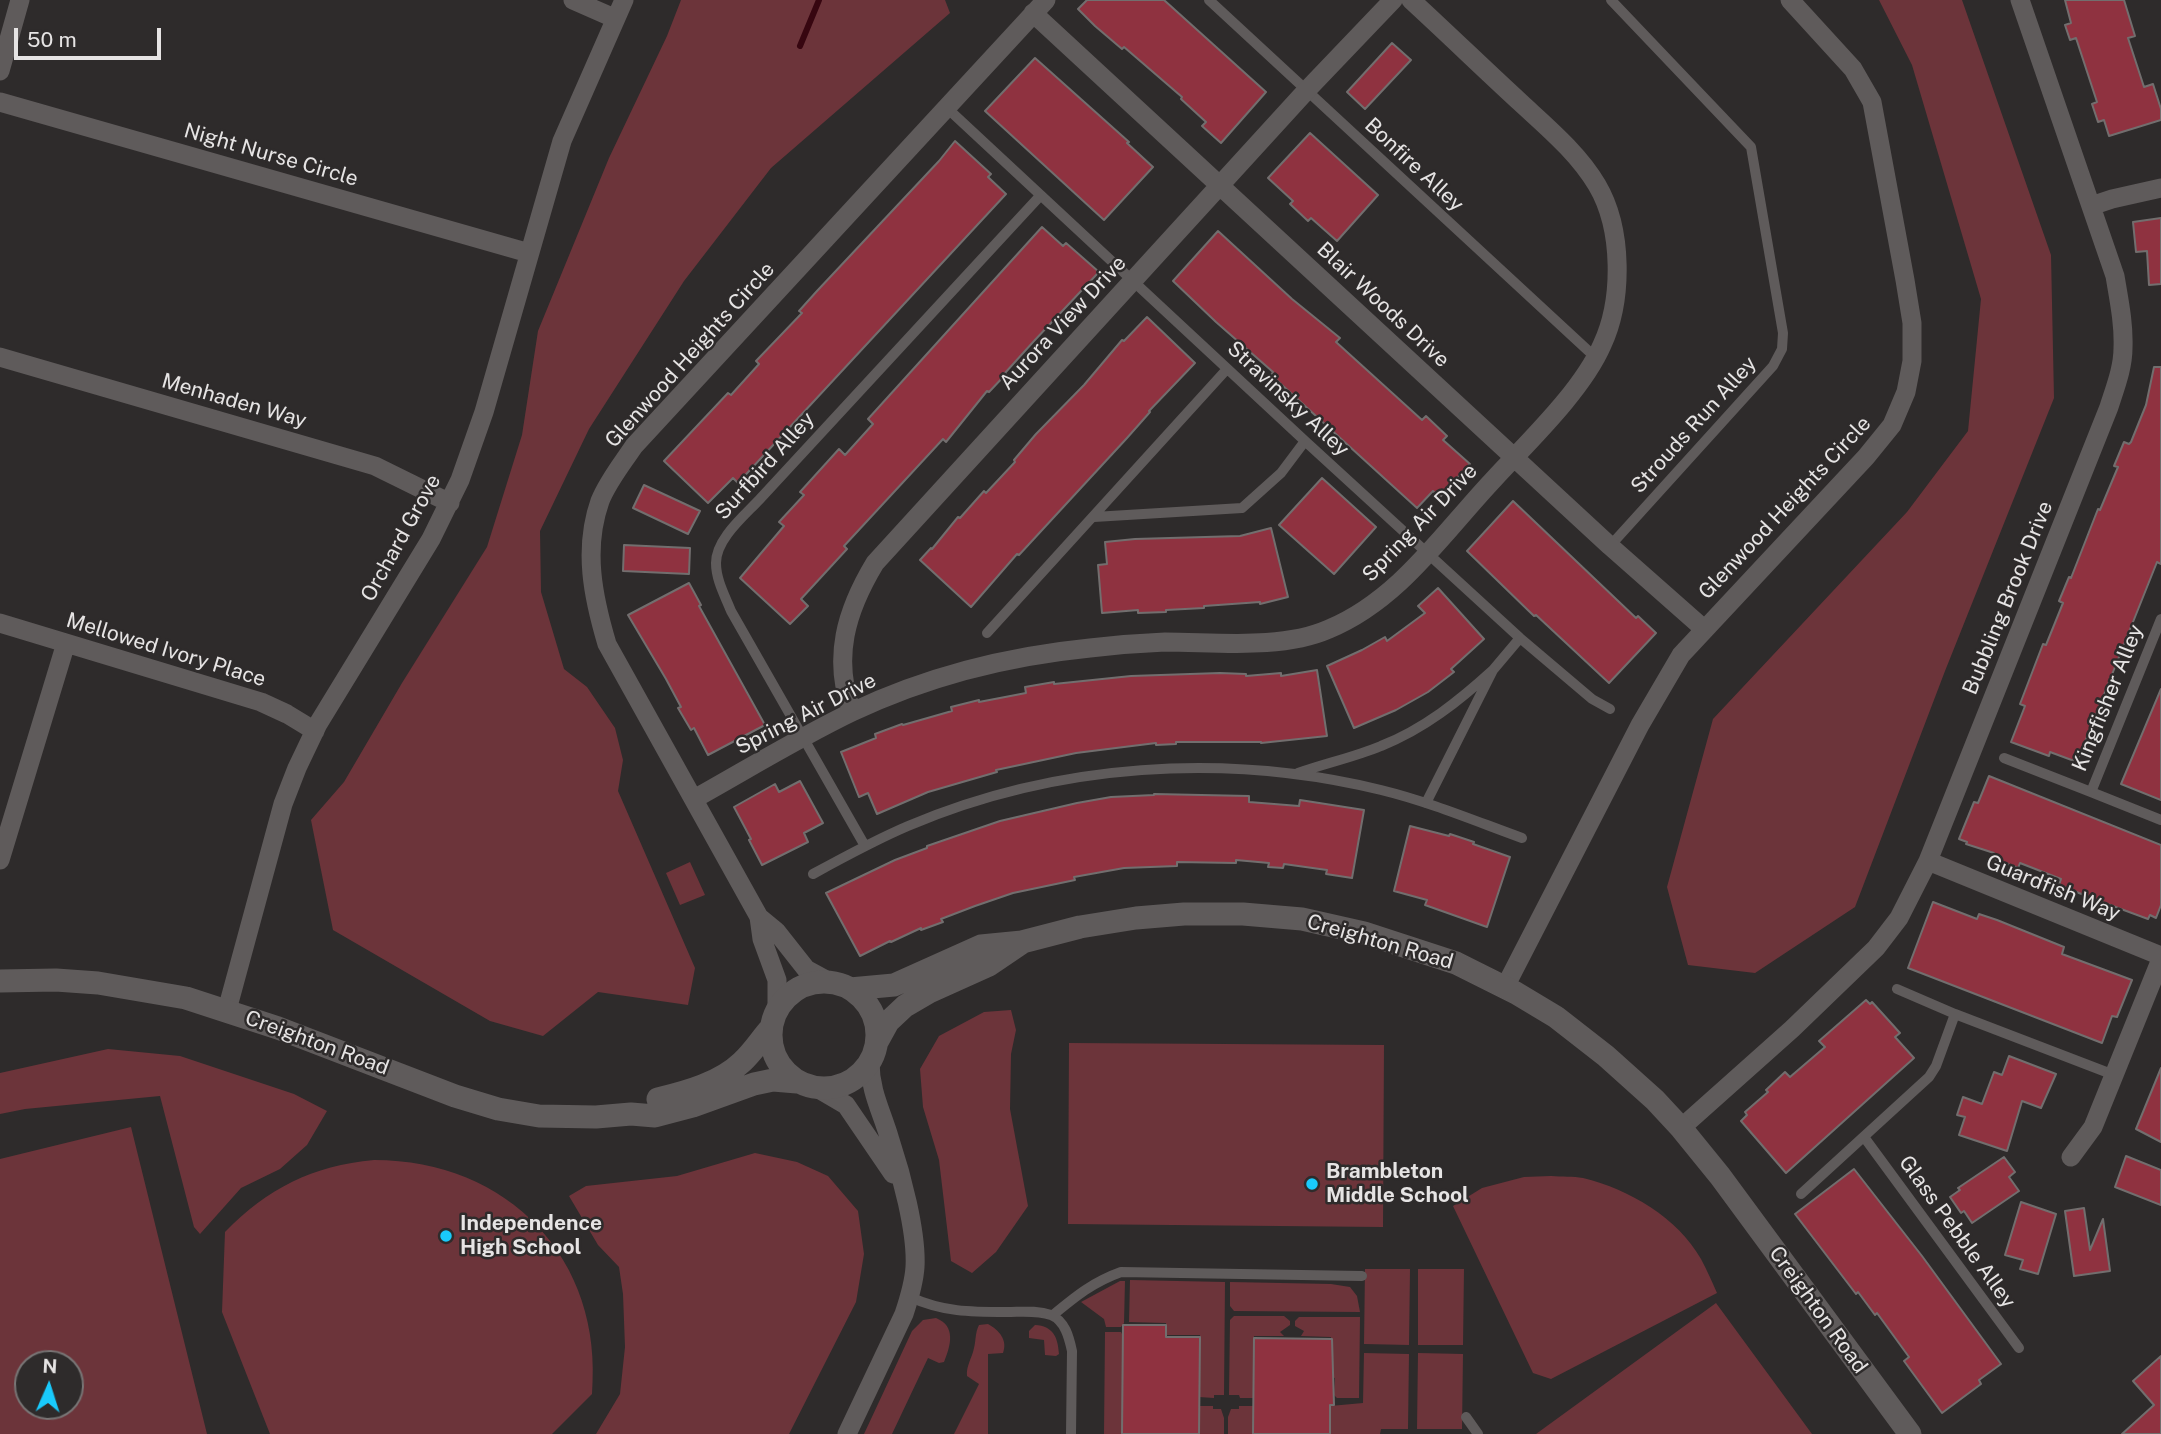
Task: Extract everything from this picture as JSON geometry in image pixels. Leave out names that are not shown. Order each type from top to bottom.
[{"type":"street","points":[[0,71],[20,0]]},
{"type":"street","points":[[573,0],[614,18]]},
{"type":"street","name":"Orchard Grove","points":[[227,1010],[283,804],[297,768],[314,731],[431,539],[460,480],[484,412],[562,141],[624,0]]},
{"type":"street","name":"Aurora View Drive","points":[[852,712],[844,691],[842,650],[853,605],[875,563],[1306,91],[1393,0]]},
{"type":"street","name":"Spring Air Drive","points":[[694,799],[852,712],[953,674],[1087,648],[1161,642],[1295,639],[1327,631],[1363,613],[1394,586],[1428,553],[1514,458],[1578,384],[1601,347],[1612,317],[1616,283],[1616,248],[1611,219],[1599,188],[1584,166],[1551,131],[1411,0]]},
{"type":"street","name":"Glenwood Heights Circle","points":[[1505,987],[1656,697],[1681,655],[1866,457],[1892,425],[1906,392],[1912,361],[1910,312],[1872,102],[1853,69],[1790,0]]},
{"type":"street","name":"Bubbling Brook Drive","points":[[1681,1128],[1792,1029],[1876,948],[1899,918],[1928,861],[2109,407],[2118,378],[2123,350],[2115,276],[2020,0]]},
{"type":"street","name":"Blair Woods Drive","points":[[1040,7],[1220,185],[1703,629]]},
{"type":"street","name":"Glenwood Heights Circle","points":[[774,1019],[777,980],[762,939],[759,917],[607,644],[597,612],[590,554],[592,529],[601,499],[634,446],[1040,7]]},
{"type":"street","name":"Night Nurse Circle","points":[[0,102],[528,253]]},
{"type":"street","points":[[2091,206],[2161,188]]},
{"type":"street","name":"Menhaden Way","points":[[0,357],[375,466],[450,503]]},
{"type":"street","name":"Mellowed Ivory Place","points":[[0,624],[261,702],[314,731]]},
{"type":"street","points":[[0,860],[66,643]]},
{"type":"street","name":"Guardfish Way","points":[[1928,861],[2161,958]]},
{"type":"street","name":"Creighton Road","points":[[631,1114],[652,1101],[715,1081],[742,1062],[774,1019],[787,996],[800,987],[814,983],[894,985],[981,946],[1022,942],[1080,927],[1136,918],[1184,914],[1254,915],[1302,919],[1364,933],[1456,963],[1505,987],[1556,1017],[1656,1100],[1720,1176],[1910,1434]]},
{"type":"street","name":"Glenwood Heights Circle","points":[[759,917],[776,931],[806,968],[840,985]]},
{"type":"street","name":"Creighton Road","points":[[0,981],[56,980],[98,983],[175,996],[227,1010],[455,1096],[498,1109],[567,1118],[631,1114],[655,1116],[773,1080],[833,1088],[848,1083],[860,1074],[888,1022],[905,1006],[989,965],[1022,942]]},
{"type":"street","points":[[2071,1157],[2093,1127],[2161,958]]},
{"type":"street","points":[[840,985],[862,999],[872,1011],[876,1026],[870,1077],[905,1193],[915,1265],[910,1297],[904,1314],[847,1434]]},
{"type":"street","points":[[774,1019],[771,1044],[776,1059],[785,1072],[846,1105],[905,1193]]},
{"type":"lane","name":"Strouds Run Alley","points":[[1610,546],[1773,366],[1782,349],[1783,333],[1751,148],[1611,0]]},
{"type":"lane","name":"Bonfire Alley","points":[[1215,2],[1306,91],[1595,358]]},
{"type":"lane","name":"Stravinsky Alley","points":[[947,108],[1520,638],[1592,699],[1611,709]]},
{"type":"lane","name":"Surfbird Alley","points":[[865,846],[731,611],[723,592],[716,561],[722,543],[759,500],[1040,196]]},
{"type":"lane","points":[[987,633],[1227,369]]},
{"type":"lane","points":[[1094,517],[1242,508],[1281,473],[1305,441]]},
{"type":"lane","name":"Kingfisher Alley","points":[[2091,792],[2161,618]]},
{"type":"lane","points":[[1294,774],[1361,754],[1400,738],[1432,720],[1493,670],[1520,638]]},
{"type":"lane","points":[[1426,803],[1493,670]]},
{"type":"lane","name":"Kingfisher Alley","points":[[2004,758],[2161,820]]},
{"type":"lane","points":[[813,874],[910,825],[991,797],[1099,774],[1148,769],[1246,769],[1339,781],[1426,803],[1522,838]]},
{"type":"lane","points":[[1897,989],[2115,1075]]},
{"type":"lane","points":[[1801,1194],[1929,1077],[1936,1066],[1955,1014]]},
{"type":"lane","name":"Glass Pebble Alley","points":[[1864,1138],[2019,1348]]},
{"type":"lane","points":[[1053,1315],[1080,1292],[1121,1272],[1362,1276]]},
{"type":"lane","points":[[910,1297],[929,1306],[965,1312],[1040,1312],[1053,1315],[1063,1325],[1072,1351],[1071,1434]]},
{"type":"lane","points":[[1466,1417],[1478,1434]]},
{"type":"shaded area","points":[[681,0],[945,0],[950,13],[771,168],[684,281],[589,429],[540,531],[541,592],[564,669],[587,687],[615,728],[623,760],[618,791],[695,968],[688,1005],[598,992],[543,1036],[490,1021],[333,930],[311,820],[344,782],[487,547],[522,435],[538,331],[609,158],[667,36]]},
{"type":"shaded area","points":[[1879,0],[1962,0],[2051,255],[2054,398],[1945,671],[1855,907],[1755,973],[1688,965],[1667,887],[1713,719],[1907,512],[1968,431],[1981,299],[1912,65]]},
{"type":"shaded area","points":[[690,862],[705,895],[680,905],[666,873]]},
{"type":"shaded area","points":[[1011,1010],[1016,1030],[1011,1054],[1010,1109],[1028,1206],[996,1252],[972,1273],[951,1261],[939,1160],[923,1107],[920,1069],[939,1036],[984,1012]]},
{"type":"shaded area","points":[[1069,1043],[1384,1045],[1383,1227],[1068,1224]]},
{"type":"shaded area","points":[[108,1049],[180,1056],[294,1094],[327,1111],[307,1145],[280,1169],[241,1188],[200,1234],[194,1227],[160,1096],[25,1109],[0,1114],[0,1073]]},
{"type":"shaded area","points":[[131,1127],[207,1434],[0,1434],[0,1159]]},
{"type":"shaded area","points":[[755,1153],[797,1162],[828,1176],[858,1211],[864,1254],[856,1302],[789,1434],[596,1434],[620,1394],[625,1347],[623,1294],[619,1267],[598,1245],[569,1196],[586,1186],[677,1176]]},
{"type":"shaded area","points":[[374,1160],[422,1165],[466,1178],[505,1198],[538,1226],[564,1261],[582,1300],[592,1345],[592,1394],[552,1434],[270,1434],[222,1312],[225,1232],[258,1203],[292,1182],[331,1168]]},
{"type":"shaded area","points":[[1524,1177],[1579,1177],[1600,1183],[1651,1207],[1666,1218],[1691,1244],[1717,1293],[1551,1379],[1533,1373],[1453,1206],[1482,1188]]},
{"type":"shaded area","points":[[1365,1269],[1410,1269],[1409,1345],[1364,1344]]},
{"type":"shaded area","points":[[1418,1269],[1464,1269],[1463,1345],[1418,1345]]},
{"type":"shaded area","points":[[1130,1280],[1225,1282],[1224,1395],[1214,1395],[1214,1398],[1199,1397],[1200,1335],[1166,1335],[1166,1323],[1129,1322]]},
{"type":"shaded area","points":[[1120,1281],[1125,1281],[1124,1323],[1121,1327],[1106,1327],[1104,1319],[1081,1302]]},
{"type":"shaded area","points":[[1230,1282],[1331,1284],[1350,1287],[1357,1296],[1360,1312],[1234,1311],[1230,1306]]},
{"type":"shaded area","points":[[1716,1303],[1812,1434],[1536,1434]]},
{"type":"shaded area","points":[[1234,1316],[1284,1316],[1290,1321],[1290,1325],[1280,1332],[1284,1336],[1254,1336],[1253,1398],[1229,1395],[1230,1320]]},
{"type":"shaded area","points":[[1299,1317],[1360,1317],[1359,1398],[1337,1398],[1334,1395],[1331,1337],[1301,1336],[1304,1331],[1295,1326]]},
{"type":"shaded area","points":[[936,1318],[947,1326],[949,1331],[950,1343],[944,1362],[939,1363],[928,1358],[892,1434],[864,1434],[912,1331],[923,1320]]},
{"type":"shaded area","points":[[988,1324],[999,1332],[1004,1348],[1003,1353],[988,1354],[988,1434],[954,1434],[979,1384],[967,1376],[967,1369],[979,1325]]},
{"type":"shaded area","points":[[1035,1325],[1053,1333],[1059,1354],[1045,1355],[1044,1340],[1029,1338],[1029,1331]]},
{"type":"shaded area","points":[[1105,1332],[1121,1332],[1123,1336],[1122,1434],[1104,1434]]},
{"type":"shaded area","points":[[1364,1353],[1409,1354],[1408,1429],[1381,1429],[1380,1434],[1330,1434],[1330,1406],[1363,1403]]},
{"type":"shaded area","points":[[1418,1353],[1463,1354],[1462,1429],[1417,1429]]},
{"type":"shaded area","points":[[1199,1406],[1221,1409],[1224,1434],[1199,1434]]},
{"type":"shaded area","points":[[1239,1406],[1253,1406],[1253,1434],[1228,1434],[1231,1409],[1239,1409]]},
{"type":"building","points":[[1087,0],[1164,0],[1266,92],[1221,143],[1202,126],[1206,122],[1181,99],[1182,97],[1124,47],[1122,49],[1078,9]]},
{"type":"building","points":[[2065,0],[2124,0],[2135,36],[2128,38],[2144,87],[2153,84],[2161,109],[2161,120],[2109,136],[2104,120],[2098,122],[2092,104],[2097,102],[2076,38],[2070,40],[2065,25],[2071,23]]},
{"type":"building","points":[[1392,43],[1411,60],[1365,109],[1347,92]]},
{"type":"building","points":[[1035,58],[1153,167],[1104,220],[985,111]]},
{"type":"building","points":[[1310,133],[1378,195],[1337,241],[1311,218],[1308,221],[1290,204],[1293,201],[1268,178]]},
{"type":"building","points":[[955,141],[991,174],[988,177],[1006,194],[738,483],[733,478],[708,503],[664,461],[728,393],[731,395],[759,364],[756,361],[802,313],[799,311]]},
{"type":"building","points":[[2161,218],[2161,284],[2149,285],[2147,251],[2136,252],[2133,222]]},
{"type":"building","points":[[1042,227],[1063,246],[1066,243],[1099,272],[1006,374],[987,391],[946,442],[943,439],[844,546],[847,549],[801,599],[808,606],[790,624],[740,578],[784,526],[779,522],[804,495],[800,492],[839,449],[845,455],[873,424],[868,419]]},
{"type":"building","points":[[1218,231],[1292,299],[1340,338],[1336,342],[1422,420],[1426,416],[1447,436],[1443,440],[1470,464],[1440,497],[1433,491],[1417,508],[1173,281]]},
{"type":"building","points":[[1147,317],[1195,363],[971,607],[920,560],[958,517],[960,518],[984,491],[986,493],[1015,462],[1036,434],[1084,385],[1122,340]]},
{"type":"building","points":[[2154,367],[2161,367],[2161,564],[2157,562],[2077,762],[2050,752],[2049,756],[2011,742],[2025,706],[2020,704],[2043,644],[2046,645],[2063,603],[2059,601],[2118,467],[2114,466],[2124,442],[2131,442],[2146,405]]},
{"type":"building","points":[[1322,478],[1376,527],[1334,574],[1279,525]]},
{"type":"building","points":[[644,485],[700,511],[688,534],[633,508]]},
{"type":"building","points":[[1513,501],[1636,618],[1638,616],[1656,633],[1609,683],[1467,551]]},
{"type":"building","points":[[1271,528],[1288,597],[1260,604],[1204,606],[1166,612],[1138,613],[1138,610],[1102,613],[1098,565],[1107,564],[1105,542],[1240,536]]},
{"type":"building","points":[[624,545],[690,548],[689,574],[623,571]]},
{"type":"building","points":[[689,583],[765,725],[708,755],[694,728],[691,730],[678,708],[681,707],[666,679],[628,615]]},
{"type":"building","points":[[1438,588],[1484,639],[1451,669],[1454,672],[1428,692],[1396,710],[1354,728],[1327,666],[1385,637],[1387,641],[1425,613],[1418,606]]},
{"type":"building","points":[[1317,670],[1327,736],[1261,743],[1156,743],[1076,753],[996,770],[997,772],[928,792],[877,814],[868,793],[859,797],[841,752],[876,738],[875,734],[902,724],[952,711],[951,707],[1026,693],[1025,687],[1054,682],[1220,673],[1246,676],[1281,673],[1281,676]]},
{"type":"building","points":[[2161,689],[2161,800],[2121,784]]},
{"type":"building","points":[[1989,776],[2161,845],[2161,905],[2156,918],[2150,915],[2148,919],[2059,885],[2061,879],[2020,863],[2018,868],[1992,858],[1994,853],[1959,839],[1974,802],[1978,803]]},
{"type":"building","points":[[800,781],[823,823],[804,833],[808,842],[762,865],[734,807],[775,784],[779,792]]},
{"type":"building","points":[[1154,794],[1249,796],[1249,802],[1299,806],[1300,800],[1364,810],[1352,878],[1326,874],[1327,870],[1284,864],[1283,868],[1268,867],[1269,863],[1236,860],[1236,863],[1177,862],[1177,866],[1124,868],[1074,877],[1075,880],[1013,893],[941,919],[943,922],[921,928],[860,956],[826,893],[927,846],[1000,821],[1111,797]]},
{"type":"building","points":[[1410,826],[1449,836],[1450,834],[1510,857],[1487,927],[1425,905],[1427,900],[1394,891]]},
{"type":"building","points":[[1933,902],[1977,919],[1979,914],[1997,920],[2064,947],[2062,954],[2132,980],[2117,1017],[2112,1016],[2102,1043],[1908,968]]},
{"type":"building","points":[[1866,1000],[1870,1004],[1872,1002],[1900,1033],[1895,1037],[1914,1058],[1786,1173],[1741,1121],[1747,1115],[1745,1112],[1768,1092],[1766,1090],[1785,1072],[1790,1077],[1825,1047],[1819,1041]]},
{"type":"building","points":[[2009,1056],[2056,1074],[2041,1108],[2022,1101],[2007,1151],[1959,1135],[1965,1117],[1957,1115],[1963,1097],[1982,1104],[1994,1072],[2002,1075]]},
{"type":"building","points":[[2161,1068],[2161,1142],[2136,1129]]},
{"type":"building","points":[[2126,1156],[2161,1170],[2161,1205],[2115,1187]]},
{"type":"building","points":[[2004,1157],[2015,1172],[2009,1177],[2019,1191],[1972,1223],[1950,1197],[1960,1190],[1958,1188]]},
{"type":"building","points":[[1854,1169],[2001,1364],[1979,1380],[1981,1384],[1942,1413],[1904,1361],[1909,1357],[1877,1313],[1875,1315],[1858,1292],[1856,1294],[1795,1214]]},
{"type":"building","points":[[2021,1202],[2056,1214],[2038,1274],[2020,1269],[2023,1260],[2005,1255]]},
{"type":"building","points":[[2084,1208],[2090,1250],[2103,1219],[2110,1271],[2074,1276],[2065,1211]]},
{"type":"building","points":[[1123,1325],[1166,1325],[1166,1337],[1200,1337],[1199,1434],[1122,1434]]},
{"type":"building","points":[[1254,1338],[1332,1339],[1334,1405],[1330,1405],[1330,1434],[1253,1434]]},
{"type":"building","points":[[2161,1356],[2161,1434],[2122,1434],[2154,1405],[2133,1381]]},
{"type":"waterway","points":[[800,46],[819,0]]},
{"type":"place","name":"Brambleton Middle School","points":[[1312,1184]]},
{"type":"place","name":"Independence High School","points":[[446,1236]]}]
